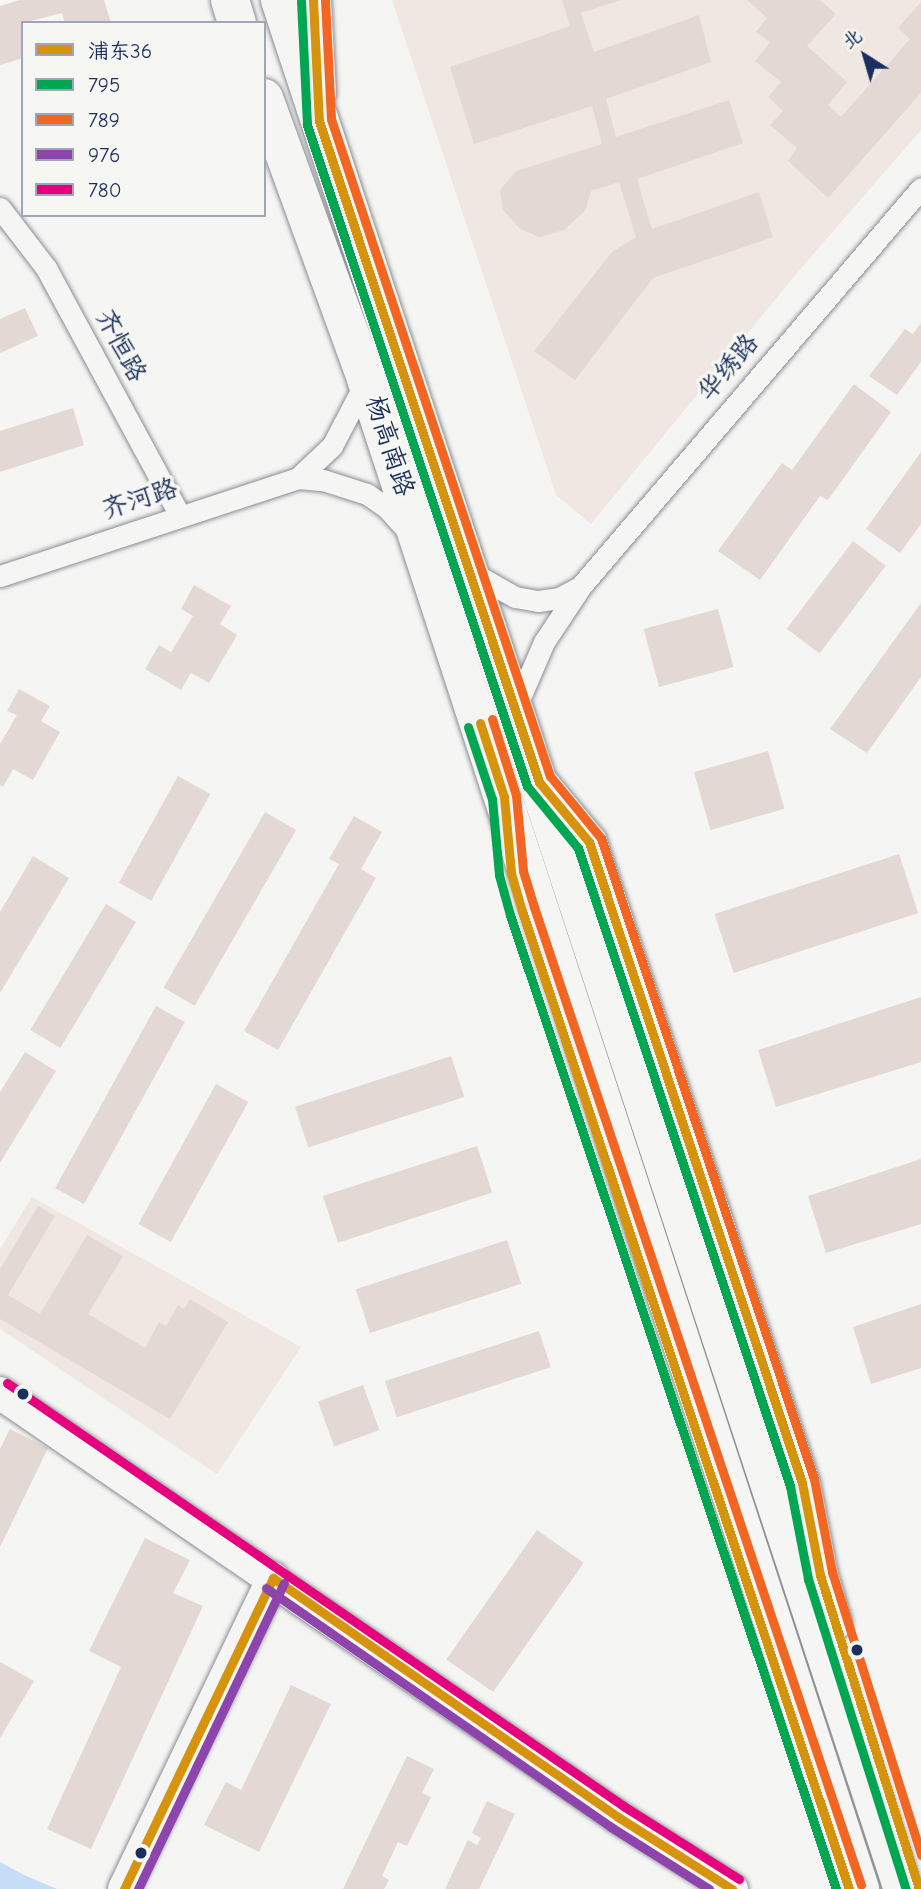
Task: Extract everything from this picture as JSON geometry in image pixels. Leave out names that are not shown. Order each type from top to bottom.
[{"type":"highway","points":[[230,0],[236,21]]},
{"type":"highway","name":"杨高南路","points":[[280,0],[903,1889]]},
{"type":"highway","name":"杨高南路","points":[[266,104],[366,379],[422,547],[860,1889]]},
{"type":"main road","points":[[224,0],[236,21]]},
{"type":"main road","name":"杨高南路","points":[[313,0],[319,121]]},
{"type":"main road","name":"杨高南路","points":[[539,782],[589,842],[802,1483],[820,1575],[919,1889]]},
{"type":"main road","name":"杨高南路","points":[[504,797],[511,873],[522,911],[849,1889]]},
{"type":"street","name":"华绣路","points":[[515,709],[544,642],[582,586],[921,188]]},
{"type":"street","name":"齐恒路","points":[[0,208],[46,268],[180,516]]},
{"type":"street","name":"齐河路","points":[[298,478],[332,446],[366,379]]},
{"type":"street","name":"齐河路","points":[[0,576],[298,478],[323,480],[367,494],[387,508],[422,547]]},
{"type":"street","name":"华绣路","points":[[469,571],[515,597],[538,601],[559,598],[582,586]]},
{"type":"street","points":[[0,1392],[618,1817],[732,1889]]},
{"type":"street","points":[[124,1889],[272,1578]]},
{"type":"shaded area","points":[[392,0],[921,0],[921,130],[797,273],[591,524],[556,495]]},
{"type":"shaded area","points":[[32,1197],[301,1347],[217,1474],[0,1329],[0,1249]]},
{"type":"water","points":[[0,1862],[24,1875],[57,1889],[0,1889]]},
{"type":"building","points":[[20,0],[104,0],[110,21],[64,21],[62,13],[21,21],[21,59],[0,65],[0,6]]},
{"type":"building","points":[[562,0],[621,0],[581,13],[594,52],[699,15],[711,62],[606,99],[616,137],[729,100],[743,143],[637,179],[652,229],[759,192],[773,237],[653,278],[575,380],[534,351],[612,252],[636,237],[619,182],[591,191],[585,211],[564,230],[540,237],[520,229],[503,210],[500,190],[516,171],[602,144],[592,106],[474,144],[450,67],[570,26]]},
{"type":"building","points":[[747,0],[820,0],[836,14],[807,46],[847,82],[828,105],[841,117],[910,39],[898,28],[921,2],[921,93],[828,198],[788,161],[797,148],[770,125],[783,111],[768,97],[781,82],[755,61],[770,42],[756,32],[767,18]]},
{"type":"building","points":[[25,308],[38,336],[0,353],[0,319]]},
{"type":"building","points":[[921,323],[921,362],[897,395],[869,376],[905,329],[913,334]]},
{"type":"building","points":[[854,384],[891,412],[828,500],[820,496],[760,580],[718,551],[782,463],[792,470]]},
{"type":"building","points":[[73,408],[84,445],[0,472],[0,431]]},
{"type":"building","points":[[921,452],[921,524],[900,553],[866,529]]},
{"type":"building","points":[[853,541],[886,566],[820,654],[787,629]]},
{"type":"building","points":[[194,585],[231,606],[220,624],[237,635],[209,683],[191,673],[181,690],[145,669],[159,645],[171,652],[193,616],[181,609]]},
{"type":"building","points":[[921,603],[921,677],[867,753],[830,729]]},
{"type":"building","points":[[718,609],[734,667],[659,687],[644,629]]},
{"type":"building","points":[[19,689],[50,706],[41,721],[60,732],[33,780],[13,769],[3,787],[0,785],[0,744],[17,715],[7,711]]},
{"type":"building","points":[[768,751],[785,809],[711,830],[694,772]]},
{"type":"building","points":[[178,776],[210,794],[151,901],[119,883]]},
{"type":"building","points":[[265,812],[296,830],[195,1006],[164,988]]},
{"type":"building","points":[[354,816],[382,832],[361,869],[376,878],[278,1050],[244,1031],[339,864],[329,859]]},
{"type":"building","points":[[899,854],[918,913],[734,973],[714,914]]},
{"type":"building","points":[[33,856],[69,878],[0,993],[0,912]]},
{"type":"building","points":[[106,904],[136,922],[60,1048],[30,1030]]},
{"type":"building","points":[[921,997],[921,1062],[776,1107],[758,1050]]},
{"type":"building","points":[[156,1006],[185,1022],[84,1204],[55,1188]]},
{"type":"building","points":[[25,1052],[56,1071],[0,1163],[0,1092]]},
{"type":"building","points":[[451,1056],[464,1097],[308,1148],[295,1107]]},
{"type":"building","points":[[216,1084],[248,1102],[171,1242],[138,1224]]},
{"type":"building","points":[[477,1146],[492,1193],[338,1243],[323,1196]]},
{"type":"building","points":[[921,1159],[921,1224],[826,1253],[808,1196]]},
{"type":"building","points":[[38,1206],[55,1216],[8,1295],[40,1314],[87,1235],[123,1256],[88,1314],[145,1348],[159,1322],[166,1326],[178,1305],[184,1309],[190,1299],[228,1322],[170,1419],[0,1319],[0,1269]]},
{"type":"building","points":[[507,1240],[521,1284],[370,1333],[356,1289]]},
{"type":"building","points":[[921,1304],[921,1368],[871,1384],[853,1327]]},
{"type":"building","points":[[539,1331],[551,1367],[397,1417],[385,1381]]},
{"type":"building","points":[[363,1385],[379,1430],[334,1447],[318,1401]]},
{"type":"building","points":[[10,1429],[48,1448],[0,1547],[0,1449]]},
{"type":"building","points":[[537,1530],[584,1563],[493,1692],[446,1659]]},
{"type":"building","points":[[145,1538],[190,1560],[173,1593],[203,1606],[91,1849],[47,1829],[121,1667],[89,1651]]},
{"type":"building","points":[[0,1662],[34,1681],[0,1738]]},
{"type":"building","points":[[291,1685],[331,1704],[259,1852],[204,1825],[226,1782],[241,1790]]},
{"type":"building","points":[[407,1756],[434,1769],[422,1793],[431,1797],[407,1846],[398,1842],[382,1876],[389,1880],[384,1889],[343,1889]]},
{"type":"building","points":[[487,1801],[515,1814],[479,1889],[445,1889],[468,1840],[477,1845],[481,1838],[472,1833]]},
{"type":"transit line","name":"浦东36","points":[[313,0],[319,121],[539,782],[589,842],[802,1483],[820,1575],[919,1889]]},
{"type":"transit line","name":"789","points":[[325,0],[331,119],[550,776],[601,838],[814,1479],[832,1572],[921,1855]]},
{"type":"transit line","name":"795","points":[[301,1],[307,125],[527,786],[578,848],[790,1486],[808,1579],[906,1889]]},
{"type":"transit line","name":"789","points":[[492,719],[516,795],[523,871],[534,907],[861,1885]]},
{"type":"transit line","name":"浦东36","points":[[480,723],[504,797],[511,873],[522,911],[849,1889]]},
{"type":"transit line","name":"795","points":[[468,727],[492,799],[499,875],[510,915],[836,1889]]},
{"type":"transit line","name":"780","points":[[7,1383],[625,1807],[739,1879]]},
{"type":"transit line","name":"浦东36","points":[[273,1578],[618,1817],[732,1889]]},
{"type":"transit line","name":"浦东36","points":[[124,1889],[273,1578]]},
{"type":"transit line","name":"976","points":[[138,1889],[284,1583]]},
{"type":"transit line","name":"976","points":[[266,1588],[611,1827],[709,1889]]}]
